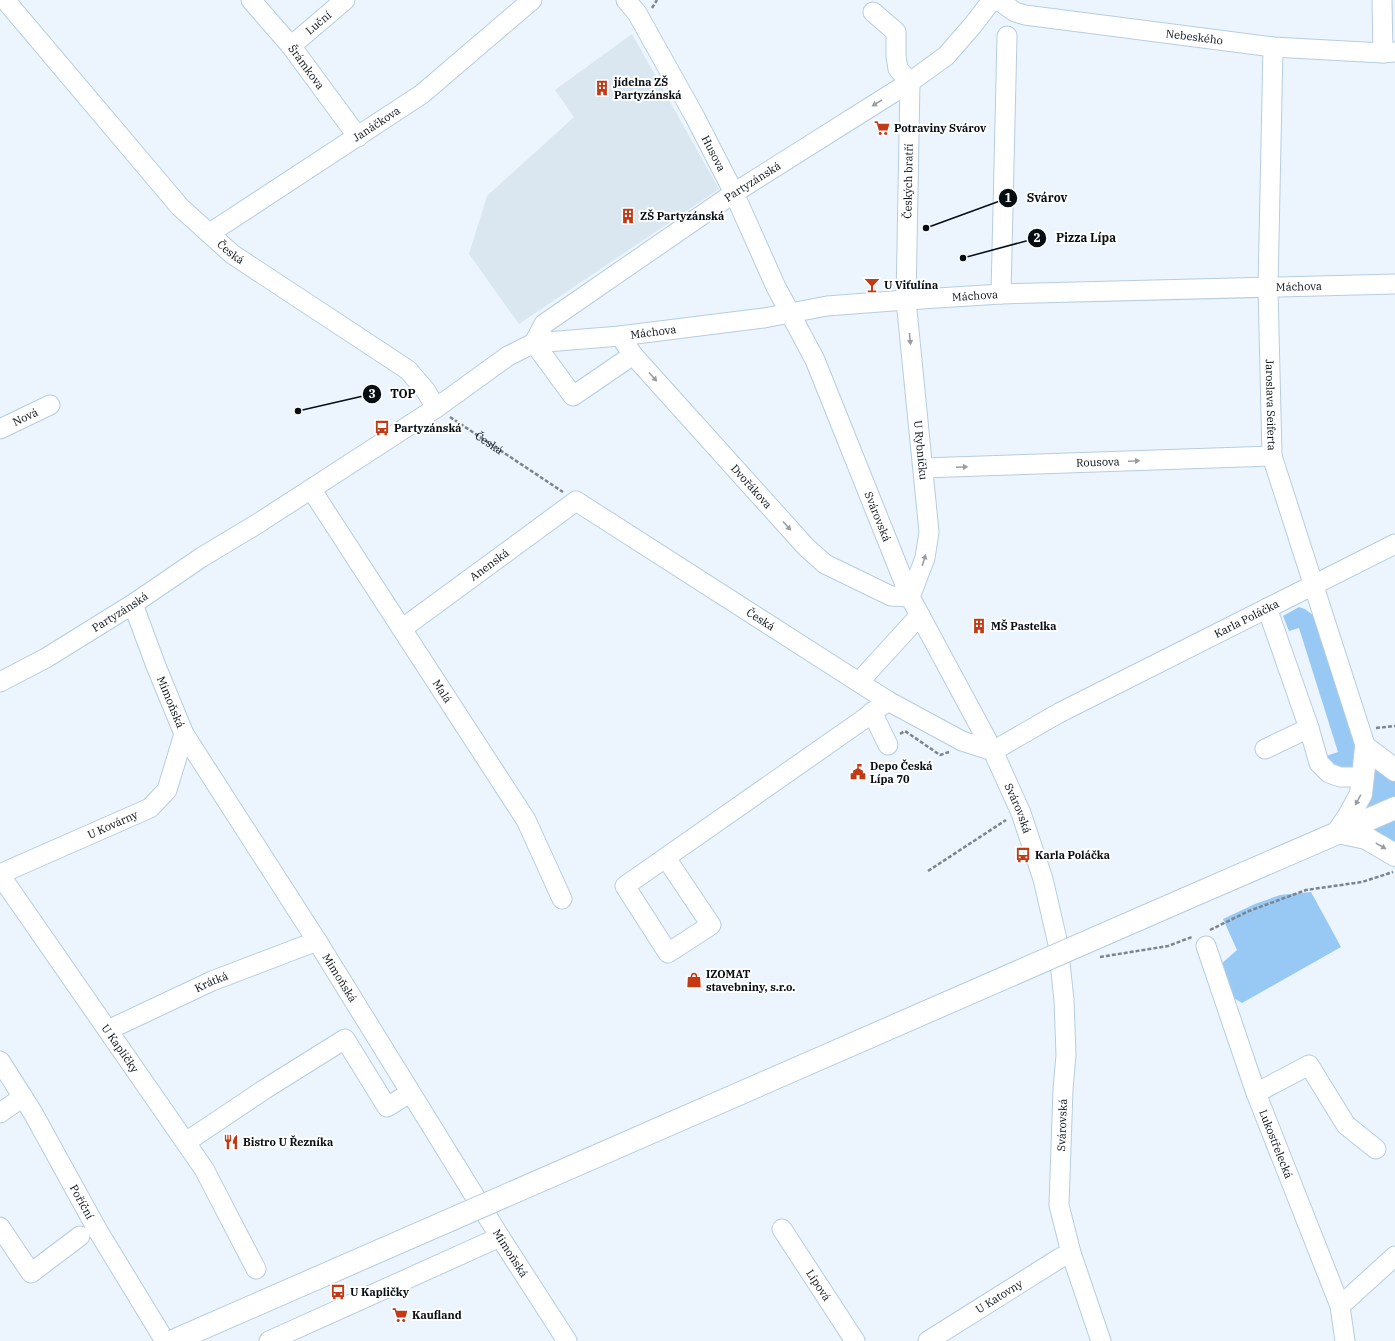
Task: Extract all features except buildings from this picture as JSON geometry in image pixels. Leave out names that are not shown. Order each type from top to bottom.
[{"type":"main road","points":[[1366,748],[1395,770]]},
{"type":"main road","points":[[1338,832],[1350,816],[1361,794],[1366,748]]},
{"type":"main road","points":[[173,1341],[1395,808]]},
{"type":"main road","points":[[1338,832],[1366,838],[1395,855]]},
{"type":"street","name":"Česká","points":[[5,0],[180,207],[232,254],[408,370],[426,391],[436,408]]},
{"type":"street","name":"Šrámkova","points":[[251,0],[291,46],[358,136]]},
{"type":"street","name":"Luční","points":[[291,46],[345,0]]},
{"type":"street","name":"Janáčkova","points":[[210,233],[422,94],[532,0]]},
{"type":"street","name":"Husova","points":[[626,0],[637,13],[694,116],[734,193],[789,313]]},
{"type":"street","points":[[873,12],[896,32],[896,56],[898,69],[910,82],[946,56],[992,0]]},
{"type":"street","name":"Nebeského","points":[[998,0],[1015,12],[1025,15],[1273,47],[1389,52]]},
{"type":"street","points":[[1382,0],[1389,52]]},
{"type":"street","points":[[1001,294],[1007,36]]},
{"type":"street","name":"Jaroslava Seiferta","points":[[1273,47],[1268,288],[1272,456],[1366,748]]},
{"type":"street","name":"Partyzánská","points":[[0,682],[46,658],[133,604],[202,558],[312,489],[381,442],[436,408],[508,356],[534,343],[544,324],[734,193],[910,82]]},
{"type":"street","name":"Českých bratří","points":[[906,300],[910,82]]},
{"type":"street","name":"Máchova","points":[[534,343],[620,336],[764,318],[827,306],[906,300],[1001,294],[1395,284]]},
{"type":"street","name":"U Rybníčku","points":[[906,300],[929,532],[926,558],[910,597]]},
{"type":"street","name":"Svárovská","points":[[789,313],[815,360],[910,597],[993,751],[1021,813],[1043,879],[1058,944],[1064,1000],[1066,1055],[1063,1089],[1059,1206],[1072,1253],[1101,1341]]},
{"type":"street","name":"Dvořákova","points":[[620,336],[633,355],[806,547],[825,564],[891,596],[910,597]]},
{"type":"street","points":[[534,343],[573,396],[633,355]]},
{"type":"street","name":"Nová","points":[[0,429],[50,405]]},
{"type":"street","name":"Rousova","points":[[923,468],[1272,456]]},
{"type":"street","name":"Malá","points":[[312,489],[526,820],[562,899]]},
{"type":"street","name":"Česká","points":[[576,501],[888,701],[962,741],[993,751]]},
{"type":"street","name":"Anenská","points":[[403,628],[576,501]]},
{"type":"street","name":"Karla Poláčka","points":[[993,751],[1059,714],[1395,544]]},
{"type":"street","name":"Mimoňská","points":[[133,604],[156,666],[184,734],[317,941],[410,1093],[567,1341]]},
{"type":"street","points":[[1267,608],[1309,728],[1319,763],[1329,773],[1340,777],[1363,777]]},
{"type":"street","points":[[858,682],[920,615]]},
{"type":"street","points":[[666,858],[711,926],[668,953],[625,886],[888,701]]},
{"type":"street","points":[[872,712],[888,745]]},
{"type":"street","points":[[1265,749],[1309,728]]},
{"type":"street","name":"U Kovárny","points":[[0,875],[150,808],[167,790],[184,734]]},
{"type":"street","name":"U Kapličky","points":[[0,875],[204,1169],[256,1269]]},
{"type":"street","name":"Lukostřelecká","points":[[1204,938],[1256,1093],[1340,1306],[1345,1341]]},
{"type":"street","name":"Krátká","points":[[108,1030],[212,981],[317,941]]},
{"type":"street","points":[[186,1142],[265,1089],[345,1039],[387,1107],[410,1093]]},
{"type":"street","name":"Poříční","points":[[0,1061],[23,1096],[98,1231],[165,1341]]},
{"type":"street","points":[[1256,1093],[1309,1065],[1346,1125],[1376,1149]]},
{"type":"street","points":[[0,1113],[23,1096]]},
{"type":"street","points":[[0,1227],[31,1273],[80,1236]]},
{"type":"street","name":"Lípová","points":[[782,1229],[855,1341]]},
{"type":"street","points":[[268,1341],[500,1237]]},
{"type":"street","name":"U Katovny","points":[[928,1341],[1060,1258],[1072,1253]]},
{"type":"street","points":[[1340,1306],[1395,1256]]},
{"type":"path","name":"Česká","points":[[436,408],[576,501]]},
{"type":"path","points":[[928,871],[1010,817]]},
{"type":"path","points":[[1096,958],[1168,946],[1204,938],[1249,911],[1306,890],[1362,882],[1395,872]]},
{"type":"shaded area","points":[[632,34],[719,189],[519,324],[469,254],[487,196],[574,117],[555,90]]},
{"type":"shaded area","points":[[1299,607],[1305,609],[1314,616],[1354,740],[1358,756],[1359,773],[1332,772],[1326,756],[1338,752],[1299,628],[1289,631],[1283,616]]},
{"type":"shaded area","points":[[1369,760],[1395,779],[1395,796],[1365,809]]},
{"type":"shaded area","points":[[1395,820],[1395,845],[1372,831]]},
{"type":"shaded area","points":[[1311,892],[1341,947],[1242,1003],[1232,997],[1221,964],[1237,950],[1223,919],[1255,904],[1280,895]]},
{"type":"place","name":"jídelna ZŠ Partyzánská","points":[[602,88]]},
{"type":"place","name":"Potraviny Svárov","points":[[882,128]]},
{"type":"place","name":"ZŠ Partyzánská","points":[[628,216]]},
{"type":"place","name":"Svárov","points":[[926,228]]},
{"type":"place","name":"Pizza Lípa","points":[[963,258]]},
{"type":"place","name":"U Viťulína","points":[[872,285]]},
{"type":"place","name":"TOP","points":[[298,411]]},
{"type":"place","name":"Partyzánská","points":[[382,428]]},
{"type":"place","name":"MŠ Pastelka","points":[[979,626]]},
{"type":"place","name":"Depo Česká Lípa 70","points":[[858,772]]},
{"type":"place","name":"Karla Poláčka","points":[[1023,855]]},
{"type":"place","name":"IZOMAT stavebniny, s.r.o.","points":[[694,980]]},
{"type":"place","name":"Bistro U Řezníka","points":[[231,1142]]},
{"type":"place","name":"U Kapličky","points":[[338,1292]]},
{"type":"place","name":"Kaufland","points":[[400,1315]]}]
